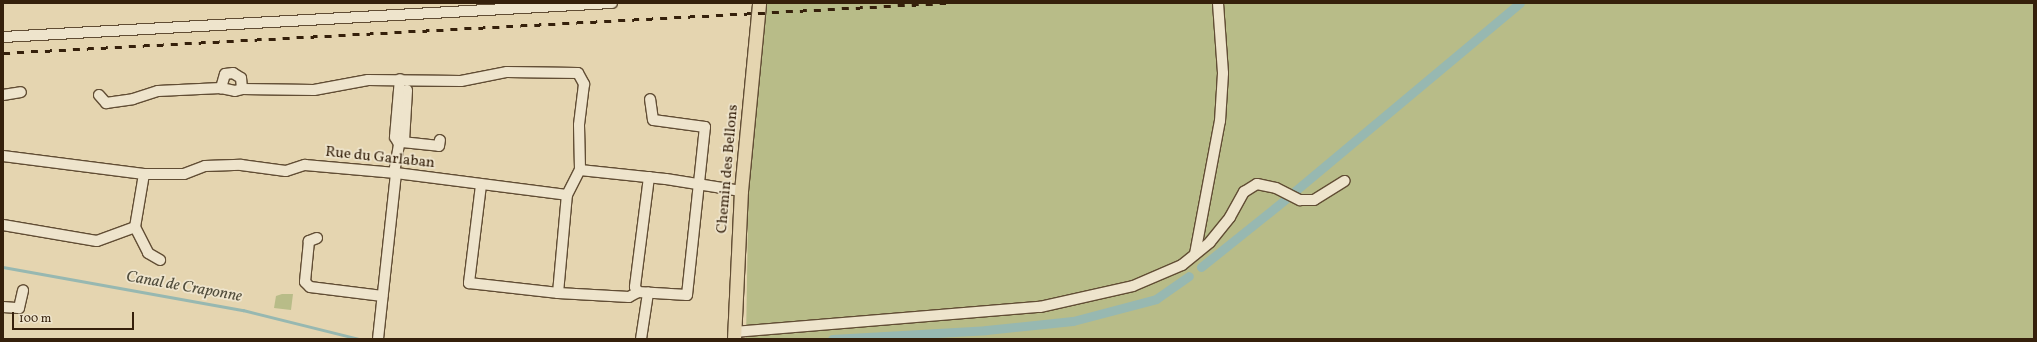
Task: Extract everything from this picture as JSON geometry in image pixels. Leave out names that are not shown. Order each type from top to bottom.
[{"type":"main road","name":"Chemin des Bellons","points":[[734,336],[741,191],[759,3]]},
{"type":"street","points":[[3,37],[496,6],[612,3]]},
{"type":"street","points":[[1195,254],[1220,121],[1223,73],[1218,3]]},
{"type":"street","points":[[100,95],[106,103],[133,99],[158,91],[221,88],[235,91],[242,88],[314,90],[368,80],[461,81],[507,72],[578,73],[584,84],[578,125],[580,170],[567,195],[558,293]]},
{"type":"street","points":[[221,88],[224,74],[233,73],[241,78],[242,88]]},
{"type":"street","points":[[403,80],[395,137],[400,143],[439,146],[440,140]]},
{"type":"street","points":[[3,95],[21,92]]},
{"type":"street","points":[[481,185],[469,283],[558,293],[629,297],[643,293],[687,295],[705,127],[653,120],[650,99]]},
{"type":"street","points":[[378,339],[395,173],[400,143]]},
{"type":"street","name":"Rue du Garlaban","points":[[3,156],[144,174],[184,174],[205,166],[241,165],[286,171],[305,165],[395,173],[567,195]]},
{"type":"street","points":[[580,170],[699,183],[741,191]]},
{"type":"street","points":[[144,174],[135,227],[148,253],[160,260]]},
{"type":"street","points":[[643,293],[635,287],[649,177]]},
{"type":"street","points":[[734,336],[1040,307],[1133,286],[1182,265],[1210,242],[1230,217],[1244,192],[1258,184],[1276,188],[1300,200],[1314,200],[1345,181]]},
{"type":"street","points":[[3,225],[97,241],[135,227]]},
{"type":"street","points":[[317,238],[309,241],[305,282],[310,287],[382,296]]},
{"type":"street","points":[[3,307],[19,308],[23,290]]},
{"type":"street","points":[[641,339],[643,293]]},
{"type":"green space","points":[[764,3],[2034,3],[2034,339],[746,339],[749,158]]},
{"type":"green space","points":[[282,294],[293,294],[291,310],[274,308],[276,296]]},
{"type":"waterway","points":[[1295,191],[1520,3]]},
{"type":"waterway","points":[[1201,267],[1286,199]]},
{"type":"waterway","name":"Canal de Craponne","points":[[3,267],[243,310],[359,339]]},
{"type":"waterway","points":[[832,339],[986,330],[1073,321],[1156,299],[1189,276]]},
{"type":"railway","points":[[3,53],[946,3]]}]
